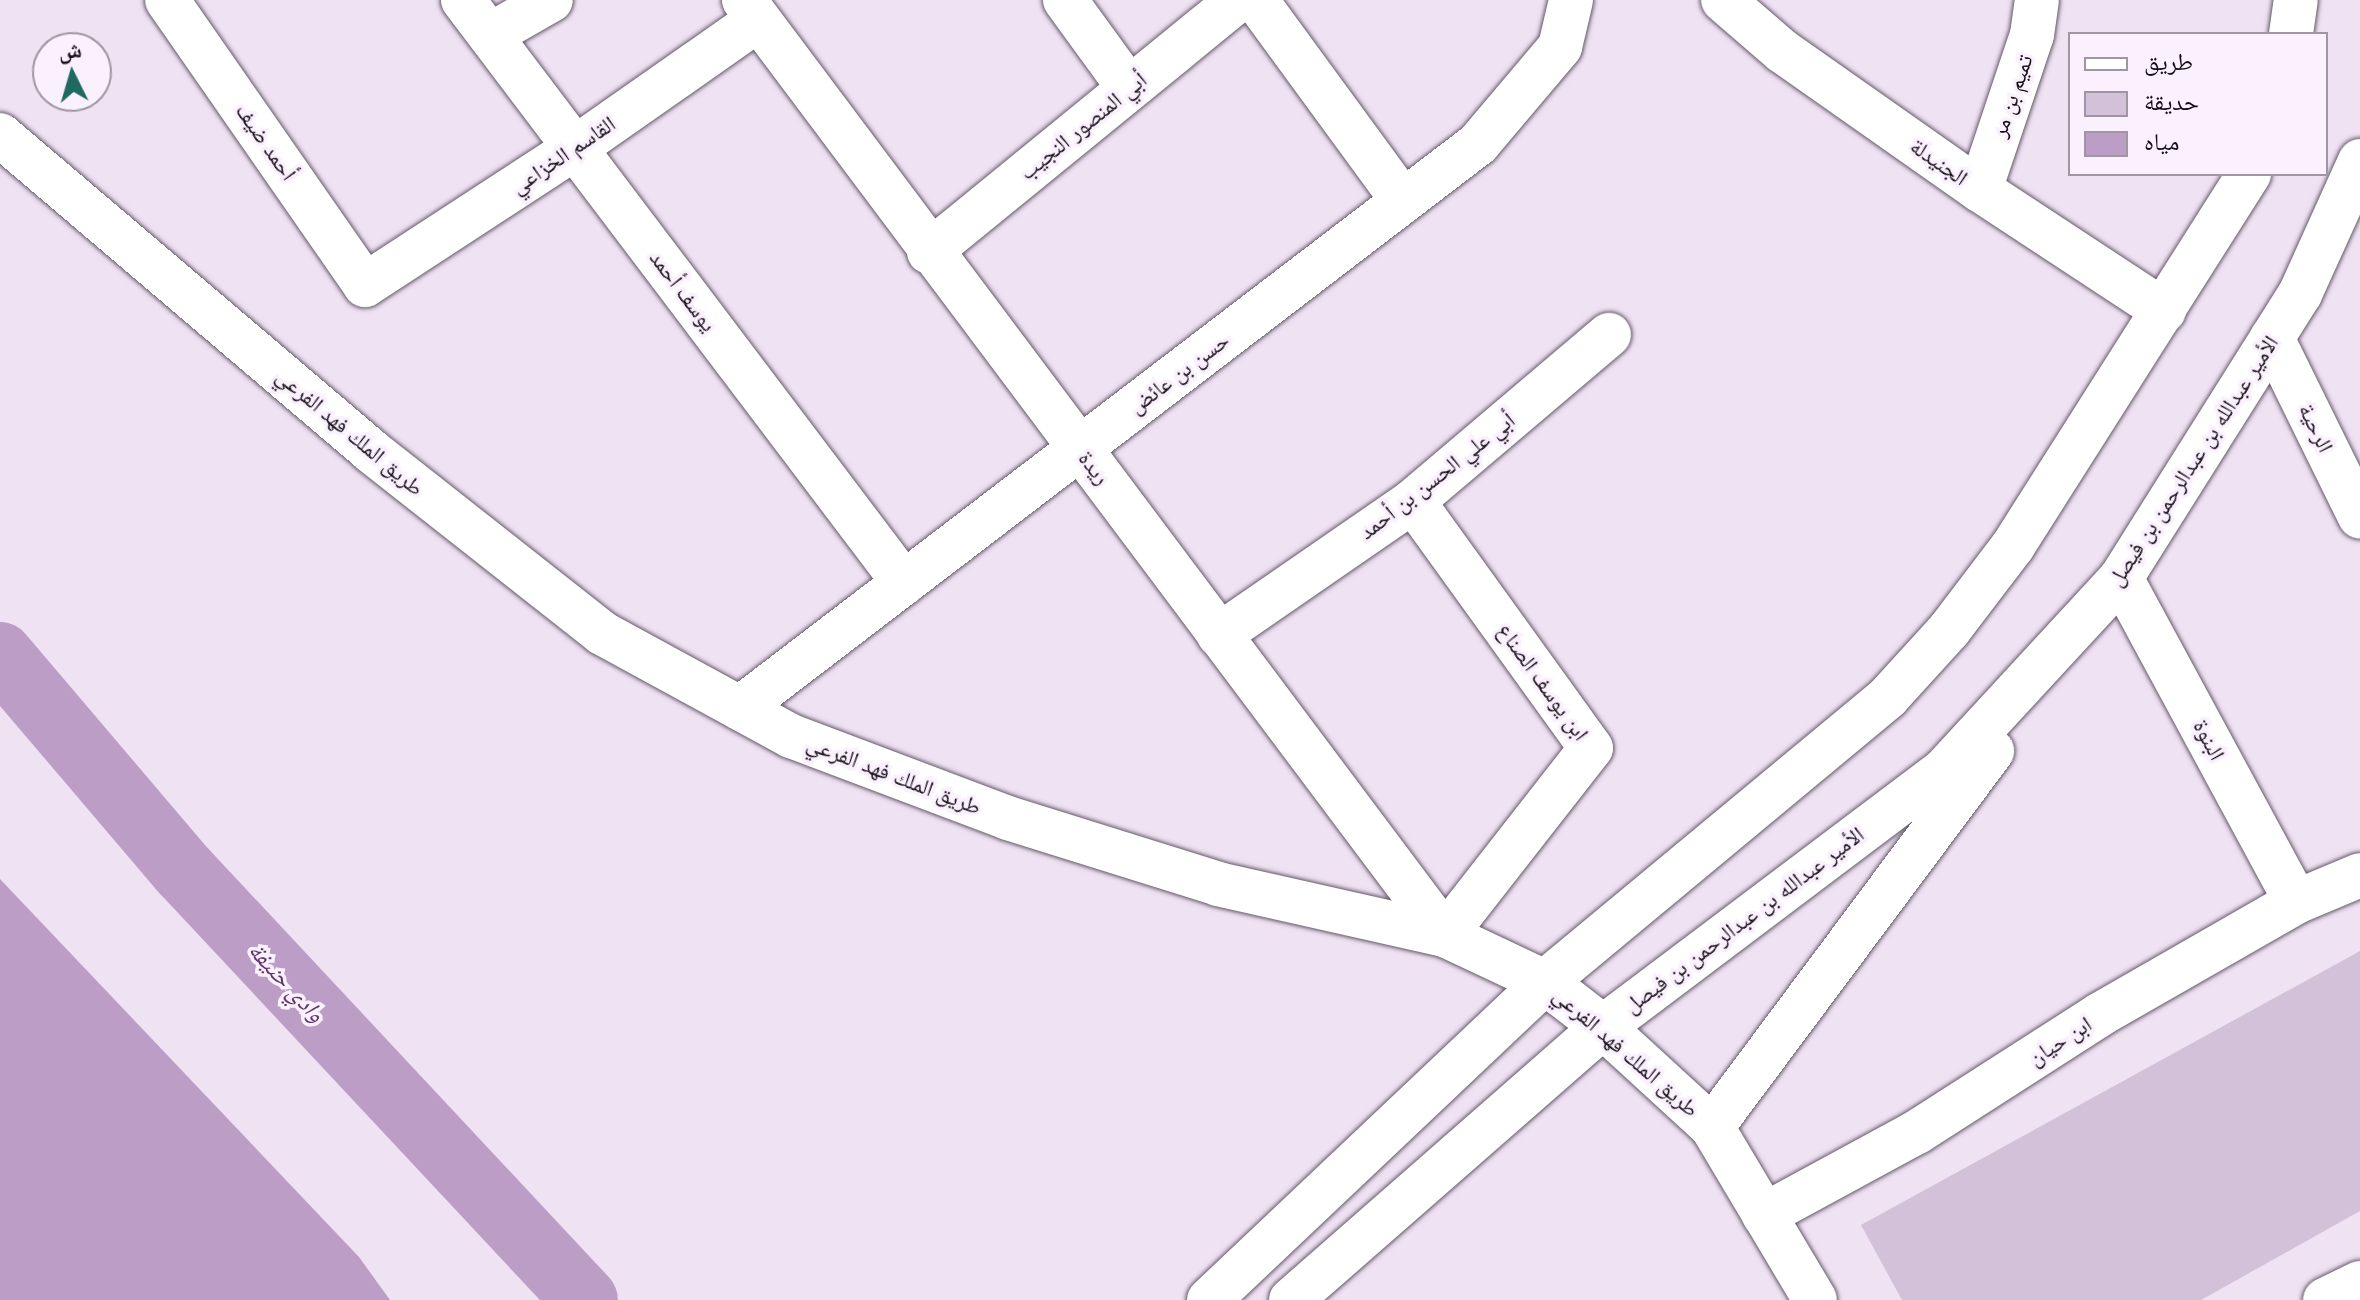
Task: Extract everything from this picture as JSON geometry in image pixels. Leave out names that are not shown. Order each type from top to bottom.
[{"type":"main road","name":"أحمد ضيف","points":[[167,0],[365,285]]},
{"type":"main road","name":"يوسف أحمد","points":[[463,0],[904,583]]},
{"type":"main road","points":[[490,35],[551,0]]},
{"type":"main road","points":[[1065,0],[1129,88]]},
{"type":"main road","name":"أبي المنصور النجيب","points":[[929,252],[1238,0]]},
{"type":"main road","points":[[1256,0],[1403,201]]},
{"type":"main road","name":"حسن بن عائض","points":[[740,708],[1478,144],[1560,47],[1571,0]]},
{"type":"main road","name":"الجنيدلة","points":[[1723,0],[1782,51],[1980,190],[2164,311]]},
{"type":"main road","name":"تميم بن مر","points":[[1980,190],[2032,35],[2037,0]]},
{"type":"main road","points":[[2291,32],[2296,0]]},
{"type":"main road","name":"القاسم الخزاعي","points":[[365,285],[575,148],[751,10]]},
{"type":"main road","name":"ريدة","points":[[751,10],[929,252],[1445,935]]},
{"type":"main road","name":"طريق الملك فهد الفرعي","points":[[0,135],[371,451],[602,633],[791,736],[1023,823],[1218,884],[1445,935],[1545,982],[1603,1027],[1712,1127],[1815,1300]]},
{"type":"main road","name":"الأمير عبدالله بن عبدالرحمن بن فيصل","points":[[1291,1300],[1603,1027],[1944,770],[2121,578],[2300,294],[2359,168]]},
{"type":"main road","points":[[1209,1300],[1545,982],[1888,697],[1949,630],[2013,546],[2248,176]]},
{"type":"main road","name":"أبي علي الحسن بن أحمد","points":[[1219,635],[1413,501],[1609,335]]},
{"type":"main road","name":"الرحية","points":[[2272,338],[2360,517]]},
{"type":"main road","points":[[2317,430],[2360,441]]},
{"type":"main road","name":"ابن يوسف الصناع","points":[[1413,501],[1591,748],[1445,935]]},
{"type":"main road","points":[[1712,1127],[2121,578]]},
{"type":"main road","name":"البنوة","points":[[2121,578],[2296,902]]},
{"type":"main road","name":"ابن حيان","points":[[1764,1215],[1917,1132],[2099,1015],[2296,902],[2360,875]]},
{"type":"main road","points":[[2325,1300],[2360,1283]]},
{"type":"green space","points":[[2360,951],[2360,1211],[2201,1300],[1902,1300],[1861,1225]]},
{"type":"water","points":[[0,879],[359,1257],[390,1300],[0,1300]]},
{"type":"waterway","name":"وادي حنيفة","points":[[0,655],[184,871],[585,1300]]}]
